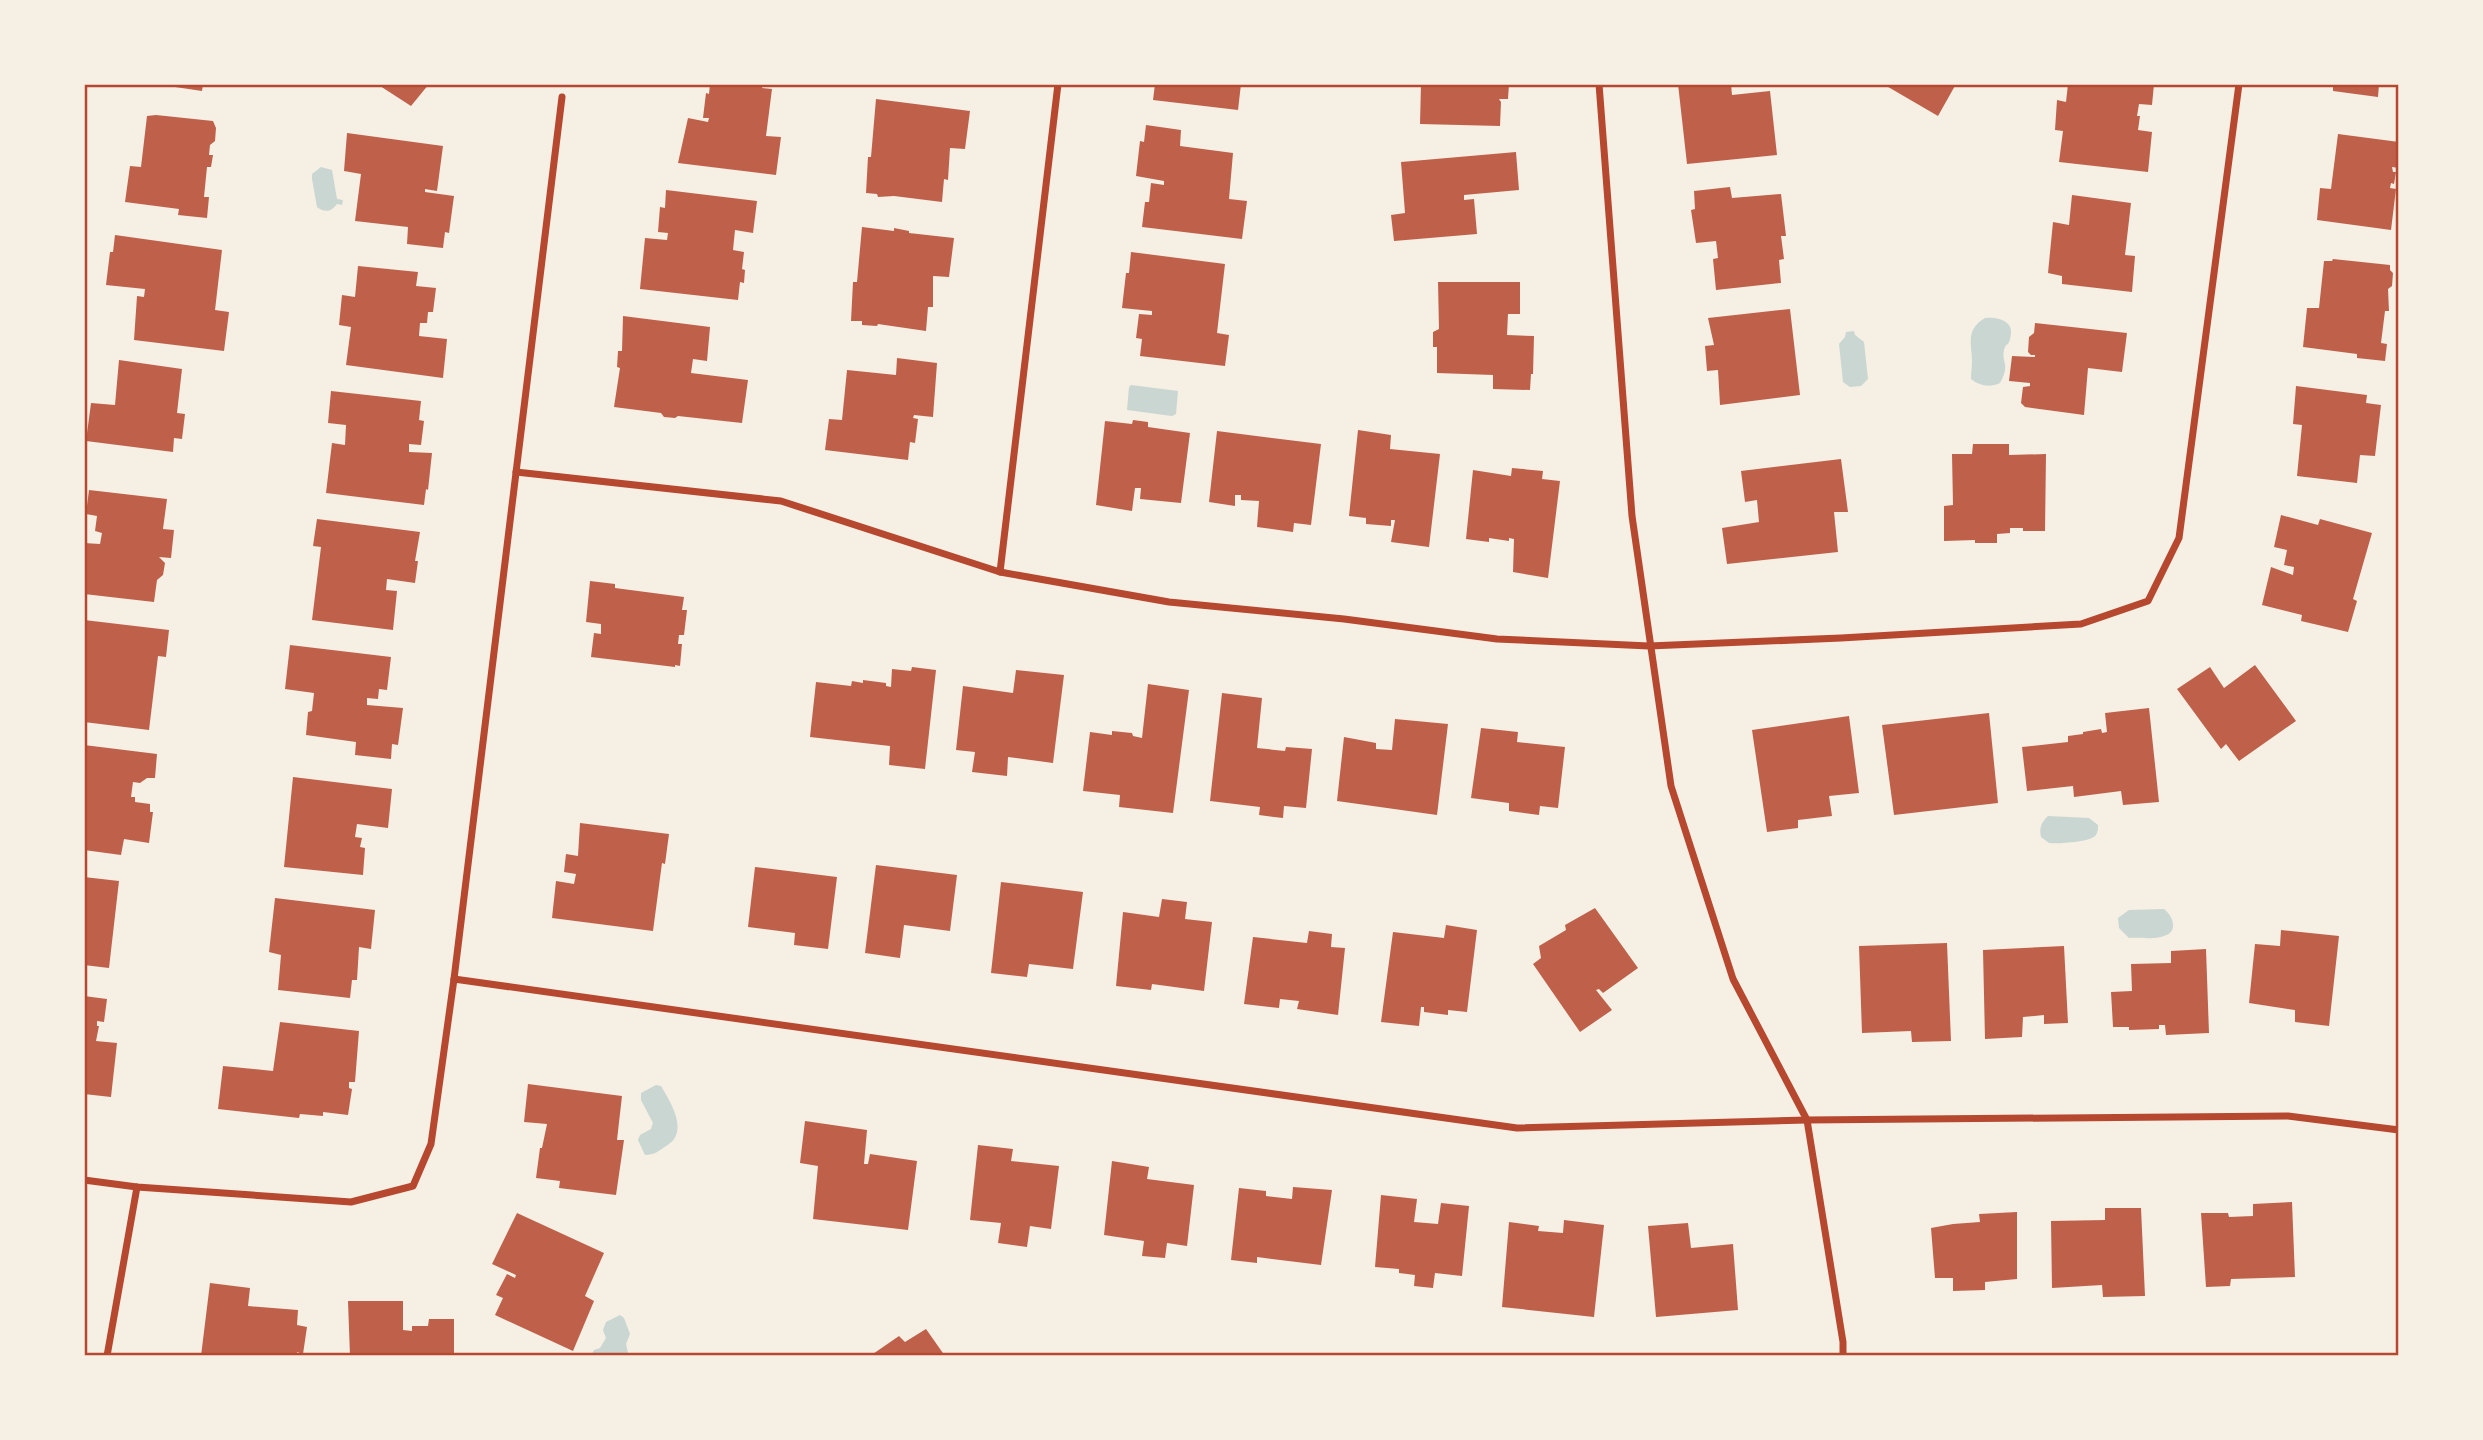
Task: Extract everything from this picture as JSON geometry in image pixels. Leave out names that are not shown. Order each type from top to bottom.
[{"type":"street","points":[[1000,572],[1058,84]]},
{"type":"street","points":[[1600,84],[1632,516],[1671,786],[1734,979],[1807,1120],[1843,1342],[1843,1356]]},
{"type":"street","points":[[516,472],[781,501],[1000,572],[1169,602],[1344,619],[1497,639],[1649,646],[2081,624],[2148,601],[2179,538],[2239,84]]},
{"type":"street","points":[[84,1180],[137,1187],[351,1202],[413,1186],[431,1143],[454,979],[562,97]]},
{"type":"street","points":[[454,979],[1517,1128],[1807,1120],[2288,1116],[2399,1130]]},
{"type":"street","points":[[107,1356],[137,1187]]},
{"type":"shaded area","points":[[321,167],[332,170],[337,199],[343,200],[342,205],[337,204],[328,211],[317,207],[312,179],[312,174]]},
{"type":"shaded area","points":[[1985,318],[2005,321],[2011,333],[2004,350],[2003,376],[2000,383],[1989,386],[1971,379],[1972,332]]},
{"type":"shaded area","points":[[1854,331],[1864,342],[1868,379],[1861,386],[1850,387],[1843,382],[1839,344],[1846,332]]},
{"type":"shaded area","points":[[1131,385],[1178,391],[1176,414],[1172,416],[1127,410]]},
{"type":"shaded area","points":[[2048,816],[2089,818],[2098,825],[2097,832],[2087,840],[2049,843],[2041,837],[2040,831]]},
{"type":"shaded area","points":[[2164,909],[2173,924],[2169,934],[2151,938],[2129,938],[2119,928],[2118,918],[2129,910]]},
{"type":"shaded area","points":[[656,1085],[661,1086],[673,1109],[678,1126],[677,1134],[661,1150],[645,1155],[638,1140],[640,1135],[651,1129],[653,1123],[641,1100],[641,1093]]},
{"type":"shaded area","points":[[620,1315],[624,1318],[630,1334],[626,1344],[628,1353],[632,1356],[591,1356],[606,1338],[603,1330],[606,1322]]},
{"type":"building","points":[[155,84],[203,84],[202,91]]},
{"type":"building","points":[[377,84],[429,84],[411,106]]},
{"type":"building","points":[[710,84],[763,84],[762,88],[772,89],[766,136],[781,137],[776,175],[678,163],[688,118],[708,122],[709,118],[703,118],[706,93],[709,94]]},
{"type":"building","points":[[1155,84],[1241,84],[1238,110],[1153,100]]},
{"type":"building","points":[[1421,84],[1509,84],[1508,99],[1499,99],[1500,126],[1420,124]]},
{"type":"building","points":[[1678,84],[1731,84],[1732,95],[1770,91],[1777,155],[1687,164]]},
{"type":"building","points":[[1883,84],[1956,84],[1938,116]]},
{"type":"building","points":[[2068,84],[2154,84],[2152,105],[2139,104],[2137,116],[2140,116],[2138,130],[2152,132],[2148,172],[2059,162],[2063,131],[2055,130],[2057,100],[2066,102]]},
{"type":"building","points":[[2333,84],[2379,84],[2378,97],[2333,91]]},
{"type":"building","points":[[876,99],[970,111],[965,149],[950,148],[948,180],[944,179],[942,202],[894,196],[878,197],[877,194],[866,193]]},
{"type":"building","points":[[147,116],[213,121],[216,128],[215,141],[210,145],[209,155],[213,155],[211,167],[207,167],[204,197],[209,197],[207,218],[178,215],[179,209],[125,202],[130,166],[141,167]]},
{"type":"building","points":[[1146,125],[1181,130],[1180,146],[1233,153],[1229,199],[1247,201],[1242,239],[1142,227],[1151,183],[1164,185],[1164,181],[1136,176],[1140,141],[1144,142]]},
{"type":"building","points":[[347,133],[443,146],[437,191],[425,189],[425,192],[454,196],[449,233],[445,232],[443,248],[407,244],[408,227],[355,221],[361,174],[344,171]]},
{"type":"building","points":[[2338,134],[2399,142],[2399,168],[2392,167],[2393,172],[2396,172],[2394,184],[2391,183],[2390,188],[2396,189],[2391,230],[2317,220],[2320,188],[2331,189]]},
{"type":"building","points":[[1516,152],[1519,190],[1464,195],[1464,200],[1474,199],[1477,234],[1394,241],[1391,215],[1405,213],[1401,162]]},
{"type":"building","points":[[1730,187],[1732,198],[1781,194],[1786,236],[1781,236],[1784,259],[1779,260],[1781,283],[1716,290],[1713,259],[1718,258],[1716,241],[1696,243],[1691,210],[1695,209],[1694,191]]},
{"type":"building","points":[[666,190],[757,201],[753,233],[735,230],[733,250],[744,252],[742,269],[745,270],[744,283],[740,282],[738,300],[640,289],[645,238],[667,240],[668,233],[658,232],[660,207],[665,208]]},
{"type":"building","points":[[2072,195],[2131,203],[2125,255],[2135,256],[2132,292],[2062,284],[2062,276],[2048,273],[2053,222],[2069,225]]},
{"type":"building","points":[[862,227],[894,231],[894,228],[909,233],[954,238],[949,277],[933,276],[933,307],[928,307],[926,331],[878,324],[862,325],[862,321],[851,321],[853,282],[857,282]]},
{"type":"building","points":[[115,235],[222,250],[215,310],[229,312],[224,351],[134,340],[137,296],[144,297],[145,289],[106,285]]},
{"type":"building","points":[[1131,252],[1225,264],[1217,333],[1229,335],[1225,366],[1140,356],[1142,339],[1136,338],[1139,314],[1152,315],[1152,311],[1122,308]]},
{"type":"building","points":[[2333,259],[2390,265],[2393,273],[2392,286],[2388,289],[2389,311],[2385,311],[2381,343],[2387,344],[2385,361],[2357,358],[2357,354],[2303,347],[2307,308],[2319,308],[2324,261]]},
{"type":"building","points":[[358,266],[418,272],[416,286],[436,288],[433,312],[428,312],[427,323],[420,323],[419,336],[447,339],[443,378],[346,365],[351,327],[339,325],[342,295],[355,297]]},
{"type":"building","points":[[1438,282],[1520,282],[1520,314],[1508,314],[1507,335],[1534,336],[1530,390],[1493,389],[1493,375],[1437,373],[1437,347],[1433,347],[1433,332],[1439,329]]},
{"type":"building","points":[[1790,309],[1800,395],[1720,405],[1718,370],[1707,371],[1705,346],[1714,345],[1708,318]]},
{"type":"building","points":[[623,316],[710,327],[707,361],[693,359],[691,373],[748,380],[742,423],[664,417],[661,413],[614,407],[620,368],[617,367],[618,351],[622,351]]},
{"type":"building","points":[[2035,323],[2127,333],[2122,372],[2088,368],[2084,415],[2025,407],[2021,403],[2023,387],[2030,386],[2030,383],[2009,381],[2012,356],[2035,357],[2028,352],[2029,337],[2034,333]]},
{"type":"building","points":[[897,358],[937,363],[933,417],[914,415],[913,418],[918,419],[915,443],[910,442],[908,460],[825,450],[829,419],[842,420],[847,370],[896,375]]},
{"type":"building","points":[[119,360],[182,369],[177,413],[185,414],[182,439],[174,438],[173,452],[86,441],[91,403],[115,405]]},
{"type":"building","points":[[2296,386],[2367,395],[2366,403],[2381,405],[2375,456],[2360,455],[2357,483],[2297,476],[2302,425],[2293,424]]},
{"type":"building","points":[[331,391],[421,401],[419,420],[424,421],[421,445],[409,444],[409,452],[432,453],[424,505],[326,493],[332,443],[345,445],[346,425],[328,423]]},
{"type":"building","points":[[1133,420],[1148,422],[1148,427],[1190,433],[1181,503],[1140,499],[1141,488],[1135,488],[1132,511],[1096,505],[1105,421],[1132,424]]},
{"type":"building","points":[[1358,430],[1391,435],[1390,449],[1440,454],[1429,547],[1391,542],[1395,520],[1391,520],[1391,526],[1366,524],[1366,518],[1349,516]]},
{"type":"building","points":[[1217,431],[1321,444],[1311,525],[1294,523],[1293,532],[1257,527],[1259,501],[1241,500],[1241,495],[1235,495],[1235,506],[1209,502]]},
{"type":"building","points":[[1973,444],[2009,444],[2009,455],[2046,454],[2045,531],[2010,528],[2010,533],[1997,534],[1997,543],[1975,543],[1975,540],[1944,541],[1944,506],[1953,505],[1952,454],[1972,454]]},
{"type":"building","points":[[1841,459],[1848,512],[1834,512],[1838,552],[1727,564],[1722,528],[1759,522],[1757,500],[1745,502],[1741,471]]},
{"type":"building","points":[[1512,468],[1543,471],[1542,479],[1560,481],[1548,578],[1513,572],[1514,539],[1509,538],[1509,541],[1489,538],[1489,542],[1466,539],[1473,470],[1511,476]]},
{"type":"building","points":[[89,490],[167,499],[163,529],[174,530],[171,558],[159,557],[165,563],[163,575],[157,580],[154,602],[84,594],[84,543],[100,544],[102,533],[95,531],[97,516],[86,514]]},
{"type":"building","points":[[2281,515],[2318,525],[2320,519],[2372,533],[2353,599],[2357,601],[2348,632],[2301,621],[2302,615],[2262,605],[2271,567],[2293,575],[2294,567],[2284,565],[2287,550],[2274,547]]},
{"type":"building","points":[[317,519],[420,532],[415,561],[418,561],[415,583],[387,579],[386,590],[397,591],[393,630],[312,620],[321,547],[313,546]]},
{"type":"building","points":[[590,581],[615,584],[615,588],[684,597],[682,610],[687,610],[684,635],[679,635],[678,644],[682,644],[680,666],[591,657],[594,633],[601,634],[601,624],[586,622]]},
{"type":"building","points":[[84,620],[169,630],[166,657],[158,656],[149,730],[84,722],[84,683],[87,672],[84,671]]},
{"type":"building","points":[[290,645],[391,657],[387,690],[379,689],[378,699],[367,698],[367,705],[403,708],[398,745],[392,744],[391,759],[355,755],[356,742],[306,735],[308,712],[312,711],[314,693],[285,689]]},
{"type":"building","points":[[2255,665],[2296,721],[2239,761],[2226,744],[2221,749],[2177,689],[2210,667],[2224,688]]},
{"type":"building","points":[[912,667],[936,670],[925,769],[889,765],[890,746],[810,737],[816,682],[851,686],[852,681],[863,683],[863,680],[886,683],[886,686],[891,687],[892,669],[911,671]]},
{"type":"building","points":[[1016,670],[1064,675],[1053,763],[1008,757],[1007,776],[972,772],[975,752],[956,750],[963,686],[1013,693]]},
{"type":"building","points":[[1148,684],[1189,690],[1173,813],[1119,807],[1120,795],[1083,791],[1090,732],[1112,735],[1112,731],[1132,733],[1133,736],[1142,738]]},
{"type":"building","points":[[1222,693],[1262,698],[1257,748],[1285,751],[1286,747],[1312,749],[1306,808],[1284,806],[1283,818],[1259,815],[1260,807],[1210,801]]},
{"type":"building","points":[[2149,708],[2159,802],[2123,805],[2121,791],[2074,797],[2073,786],[2027,791],[2022,747],[2068,742],[2068,736],[2083,732],[2101,729],[2102,733],[2107,732],[2105,713]]},
{"type":"building","points":[[1989,713],[1998,803],[1894,815],[1882,725]]},
{"type":"building","points":[[1849,716],[1859,793],[1829,796],[1832,816],[1798,820],[1798,828],[1767,832],[1752,730]]},
{"type":"building","points":[[1395,719],[1448,724],[1437,815],[1337,801],[1344,737],[1376,743],[1376,749],[1392,750]]},
{"type":"building","points":[[1481,728],[1518,732],[1517,742],[1565,747],[1558,808],[1540,806],[1539,815],[1509,811],[1509,803],[1471,798]]},
{"type":"building","points":[[84,745],[157,754],[155,778],[147,778],[140,783],[133,782],[131,797],[135,797],[135,802],[150,804],[150,812],[153,812],[149,843],[124,839],[121,855],[84,850]]},
{"type":"building","points":[[293,777],[392,789],[388,828],[357,824],[355,837],[362,838],[360,847],[365,848],[363,875],[284,867]]},
{"type":"building","points":[[580,823],[669,834],[665,864],[662,863],[653,931],[552,918],[556,881],[574,884],[576,874],[564,872],[566,854],[578,856]]},
{"type":"building","points":[[876,865],[957,875],[950,931],[904,925],[900,958],[865,953]]},
{"type":"building","points":[[755,867],[837,877],[828,949],[794,945],[795,933],[748,927]]},
{"type":"building","points":[[84,877],[119,881],[109,968],[84,965]]},
{"type":"building","points":[[1001,882],[1083,892],[1073,969],[1029,964],[1027,977],[991,973]]},
{"type":"building","points":[[275,898],[375,910],[371,949],[359,947],[357,980],[352,980],[350,998],[278,990],[281,955],[269,952]]},
{"type":"building","points":[[1162,899],[1187,902],[1185,919],[1212,922],[1204,991],[1152,984],[1151,990],[1116,986],[1123,912],[1159,917]]},
{"type":"building","points":[[1595,908],[1638,968],[1603,993],[1599,989],[1596,990],[1612,1010],[1580,1032],[1533,964],[1541,958],[1539,946],[1566,930],[1565,925]]},
{"type":"building","points":[[1446,925],[1477,930],[1467,1012],[1448,1010],[1448,1015],[1424,1012],[1424,1007],[1421,1007],[1419,1026],[1381,1022],[1393,932],[1444,938]]},
{"type":"building","points":[[2281,930],[2339,936],[2329,1026],[2295,1022],[2295,1010],[2249,1003],[2255,944],[2280,946]]},
{"type":"building","points":[[1309,931],[1332,934],[1331,947],[1345,948],[1338,1015],[1297,1009],[1299,1001],[1280,999],[1279,1008],[1244,1004],[1253,937],[1307,943]]},
{"type":"building","points":[[1947,943],[1951,1041],[1912,1042],[1911,1031],[1862,1033],[1859,946]]},
{"type":"building","points":[[2064,946],[2068,1023],[2044,1024],[2044,1015],[2023,1017],[2022,1037],[1985,1039],[1983,950]]},
{"type":"building","points":[[2206,949],[2209,1033],[2166,1035],[2165,1025],[2159,1025],[2159,1029],[2129,1030],[2129,1027],[2113,1027],[2111,992],[2132,991],[2131,964],[2171,963],[2171,951]]},
{"type":"building","points":[[84,996],[107,999],[104,1022],[97,1021],[99,1026],[96,1041],[117,1043],[111,1097],[84,1094]]},
{"type":"building","points":[[280,1022],[359,1031],[355,1082],[349,1082],[349,1088],[352,1089],[348,1115],[323,1112],[323,1116],[300,1114],[299,1118],[218,1109],[223,1066],[273,1071]]},
{"type":"building","points":[[528,1084],[622,1096],[617,1140],[624,1140],[616,1195],[559,1188],[560,1181],[536,1178],[547,1124],[524,1122]]},
{"type":"building","points":[[805,1121],[867,1130],[864,1164],[868,1164],[870,1154],[917,1161],[908,1230],[813,1219],[818,1166],[800,1163]]},
{"type":"building","points":[[978,1145],[1013,1149],[1011,1161],[1059,1166],[1051,1229],[1030,1226],[1027,1247],[998,1243],[1001,1223],[970,1220]]},
{"type":"building","points":[[1112,1161],[1149,1167],[1147,1179],[1194,1185],[1187,1246],[1167,1243],[1165,1258],[1142,1256],[1144,1241],[1104,1235]]},
{"type":"building","points":[[1293,1187],[1332,1190],[1321,1265],[1257,1257],[1257,1263],[1231,1260],[1239,1188],[1266,1191],[1266,1196],[1292,1199]]},
{"type":"building","points":[[1381,1195],[1417,1199],[1414,1222],[1438,1224],[1441,1203],[1469,1206],[1462,1276],[1435,1273],[1433,1288],[1414,1286],[1415,1275],[1399,1273],[1399,1269],[1375,1267]]},
{"type":"building","points":[[2292,1202],[2295,1277],[2231,1279],[2230,1286],[2206,1287],[2201,1213],[2228,1213],[2229,1217],[2253,1216],[2253,1204]]},
{"type":"building","points":[[2105,1208],[2141,1208],[2145,1296],[2103,1297],[2102,1285],[2052,1288],[2051,1221],[2105,1220]]},
{"type":"building","points":[[2017,1212],[2017,1279],[1985,1282],[1985,1290],[1953,1291],[1953,1278],[1935,1278],[1931,1228],[1980,1222],[1979,1214]]},
{"type":"building","points":[[517,1213],[604,1253],[585,1296],[594,1301],[573,1351],[495,1315],[503,1298],[496,1295],[507,1274],[515,1278],[516,1275],[492,1264]]},
{"type":"building","points":[[1564,1220],[1604,1225],[1594,1317],[1502,1307],[1509,1222],[1539,1226],[1538,1231],[1563,1233]]},
{"type":"building","points":[[1688,1223],[1691,1248],[1733,1244],[1738,1310],[1656,1317],[1648,1226]]},
{"type":"building","points":[[210,1283],[250,1288],[248,1306],[298,1310],[297,1325],[307,1327],[303,1354],[297,1352],[297,1356],[201,1356]]},
{"type":"building","points":[[348,1301],[403,1301],[403,1330],[412,1331],[412,1326],[428,1326],[429,1319],[454,1319],[454,1356],[350,1356]]},
{"type":"building","points":[[926,1329],[945,1356],[870,1356],[899,1336],[905,1342]]}]
